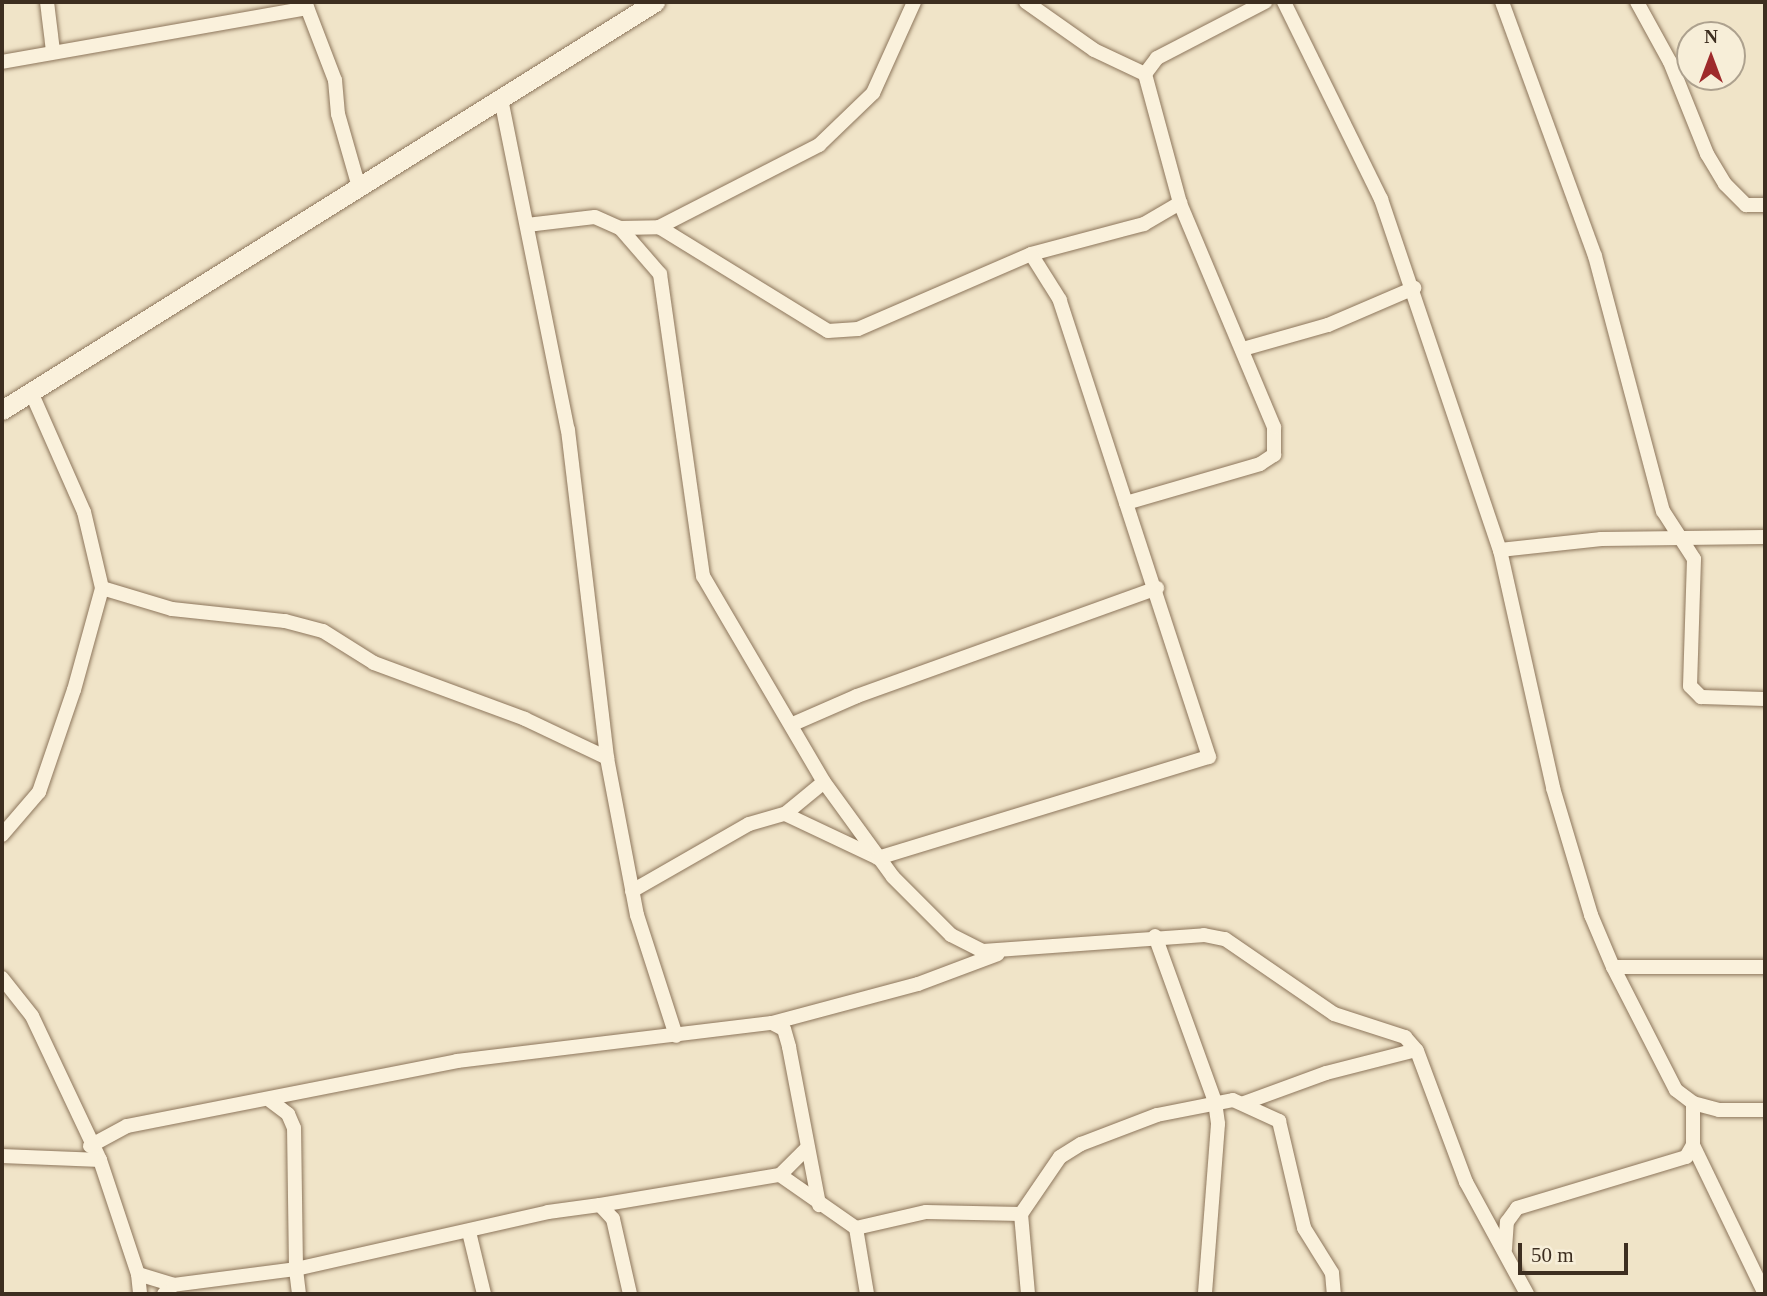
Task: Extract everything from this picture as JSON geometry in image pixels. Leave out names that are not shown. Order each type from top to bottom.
[{"type":"main road","points":[[2,410],[32,394],[655,2]]},
{"type":"street","points":[[47,2],[53,51]]},
{"type":"street","points":[[621,228],[659,227],[819,145],[873,93],[914,2]]},
{"type":"street","points":[[1026,2],[1094,50],[1145,74],[1180,203],[1274,427],[1274,455],[1260,464],[1126,503]]},
{"type":"street","points":[[1145,74],[1157,58],[1265,2]]},
{"type":"street","points":[[1284,2],[1381,199],[1414,288],[1500,550],[1553,788],[1591,915],[1613,967],[1675,1090],[1692,1103],[1719,1110],[1765,1110]]},
{"type":"street","points":[[1502,2],[1595,256],[1651,475],[1663,511],[1695,559],[1690,686],[1701,697],[1765,699]]},
{"type":"street","points":[[1637,2],[1670,62],[1707,154],[1725,184],[1746,205],[1765,205]]},
{"type":"street","points":[[2,62],[306,5],[335,80],[338,114],[359,187]]},
{"type":"street","points":[[501,99],[568,430],[607,758],[632,891],[654,977],[676,1035]]},
{"type":"street","points":[[659,227],[713,256],[828,331],[858,329],[1031,254],[1143,224],[1180,203]]},
{"type":"street","points":[[527,225],[596,216],[621,228],[660,274],[703,576],[793,724],[824,782],[878,859],[951,934],[984,951],[1002,953],[1182,933],[1225,939],[1334,1014],[1405,1037],[1416,1050],[1466,1182],[1505,1249],[1527,1294]]},
{"type":"street","points":[[785,814],[878,859],[1209,757],[1157,587],[1126,503],[1060,300],[1031,254]]},
{"type":"street","points":[[1242,349],[1328,325],[1414,288]]},
{"type":"street","points":[[2,835],[39,792],[74,690],[102,588],[84,512],[32,394]]},
{"type":"street","points":[[1500,550],[1534,543],[1680,537],[1765,537]]},
{"type":"street","points":[[793,724],[857,696],[1157,587]]},
{"type":"street","points":[[102,588],[172,609],[314,628],[374,663],[525,719],[607,758]]},
{"type":"street","points":[[632,891],[749,824],[785,814],[824,782]]},
{"type":"street","points":[[1155,936],[1215,1102],[1218,1124],[1205,1294]]},
{"type":"street","points":[[90,1146],[127,1126],[457,1061],[772,1023],[918,984],[1002,953]]},
{"type":"street","points":[[1613,967],[1765,967]]},
{"type":"street","points":[[2,978],[32,1016],[90,1146],[100,1160],[138,1274],[140,1294]]},
{"type":"street","points":[[2,1003],[16,997]]},
{"type":"street","points":[[772,1023],[784,1029],[789,1047],[806,1149],[819,1205]]},
{"type":"street","points":[[1028,1294],[1021,1214],[1060,1157],[1081,1144],[1157,1115],[1215,1102],[1244,1103],[1326,1073],[1416,1050]]},
{"type":"street","points":[[268,1099],[288,1114],[294,1128],[296,1269],[299,1294]]},
{"type":"street","points":[[1244,1103],[1279,1121],[1304,1228],[1332,1273],[1334,1294]]},
{"type":"street","points":[[1692,1103],[1693,1145],[1765,1294]]},
{"type":"street","points":[[1505,1249],[1507,1222],[1517,1208],[1686,1157],[1693,1145]]},
{"type":"street","points":[[138,1274],[168,1290],[296,1269],[600,1205],[779,1175],[806,1149]]},
{"type":"street","points":[[2,1156],[100,1160]]},
{"type":"street","points":[[779,1175],[819,1205],[856,1227],[926,1212],[1021,1214]]},
{"type":"street","points":[[600,1205],[613,1219],[630,1294]]},
{"type":"street","points":[[856,1227],[867,1294]]},
{"type":"street","points":[[469,1232],[484,1294]]}]
